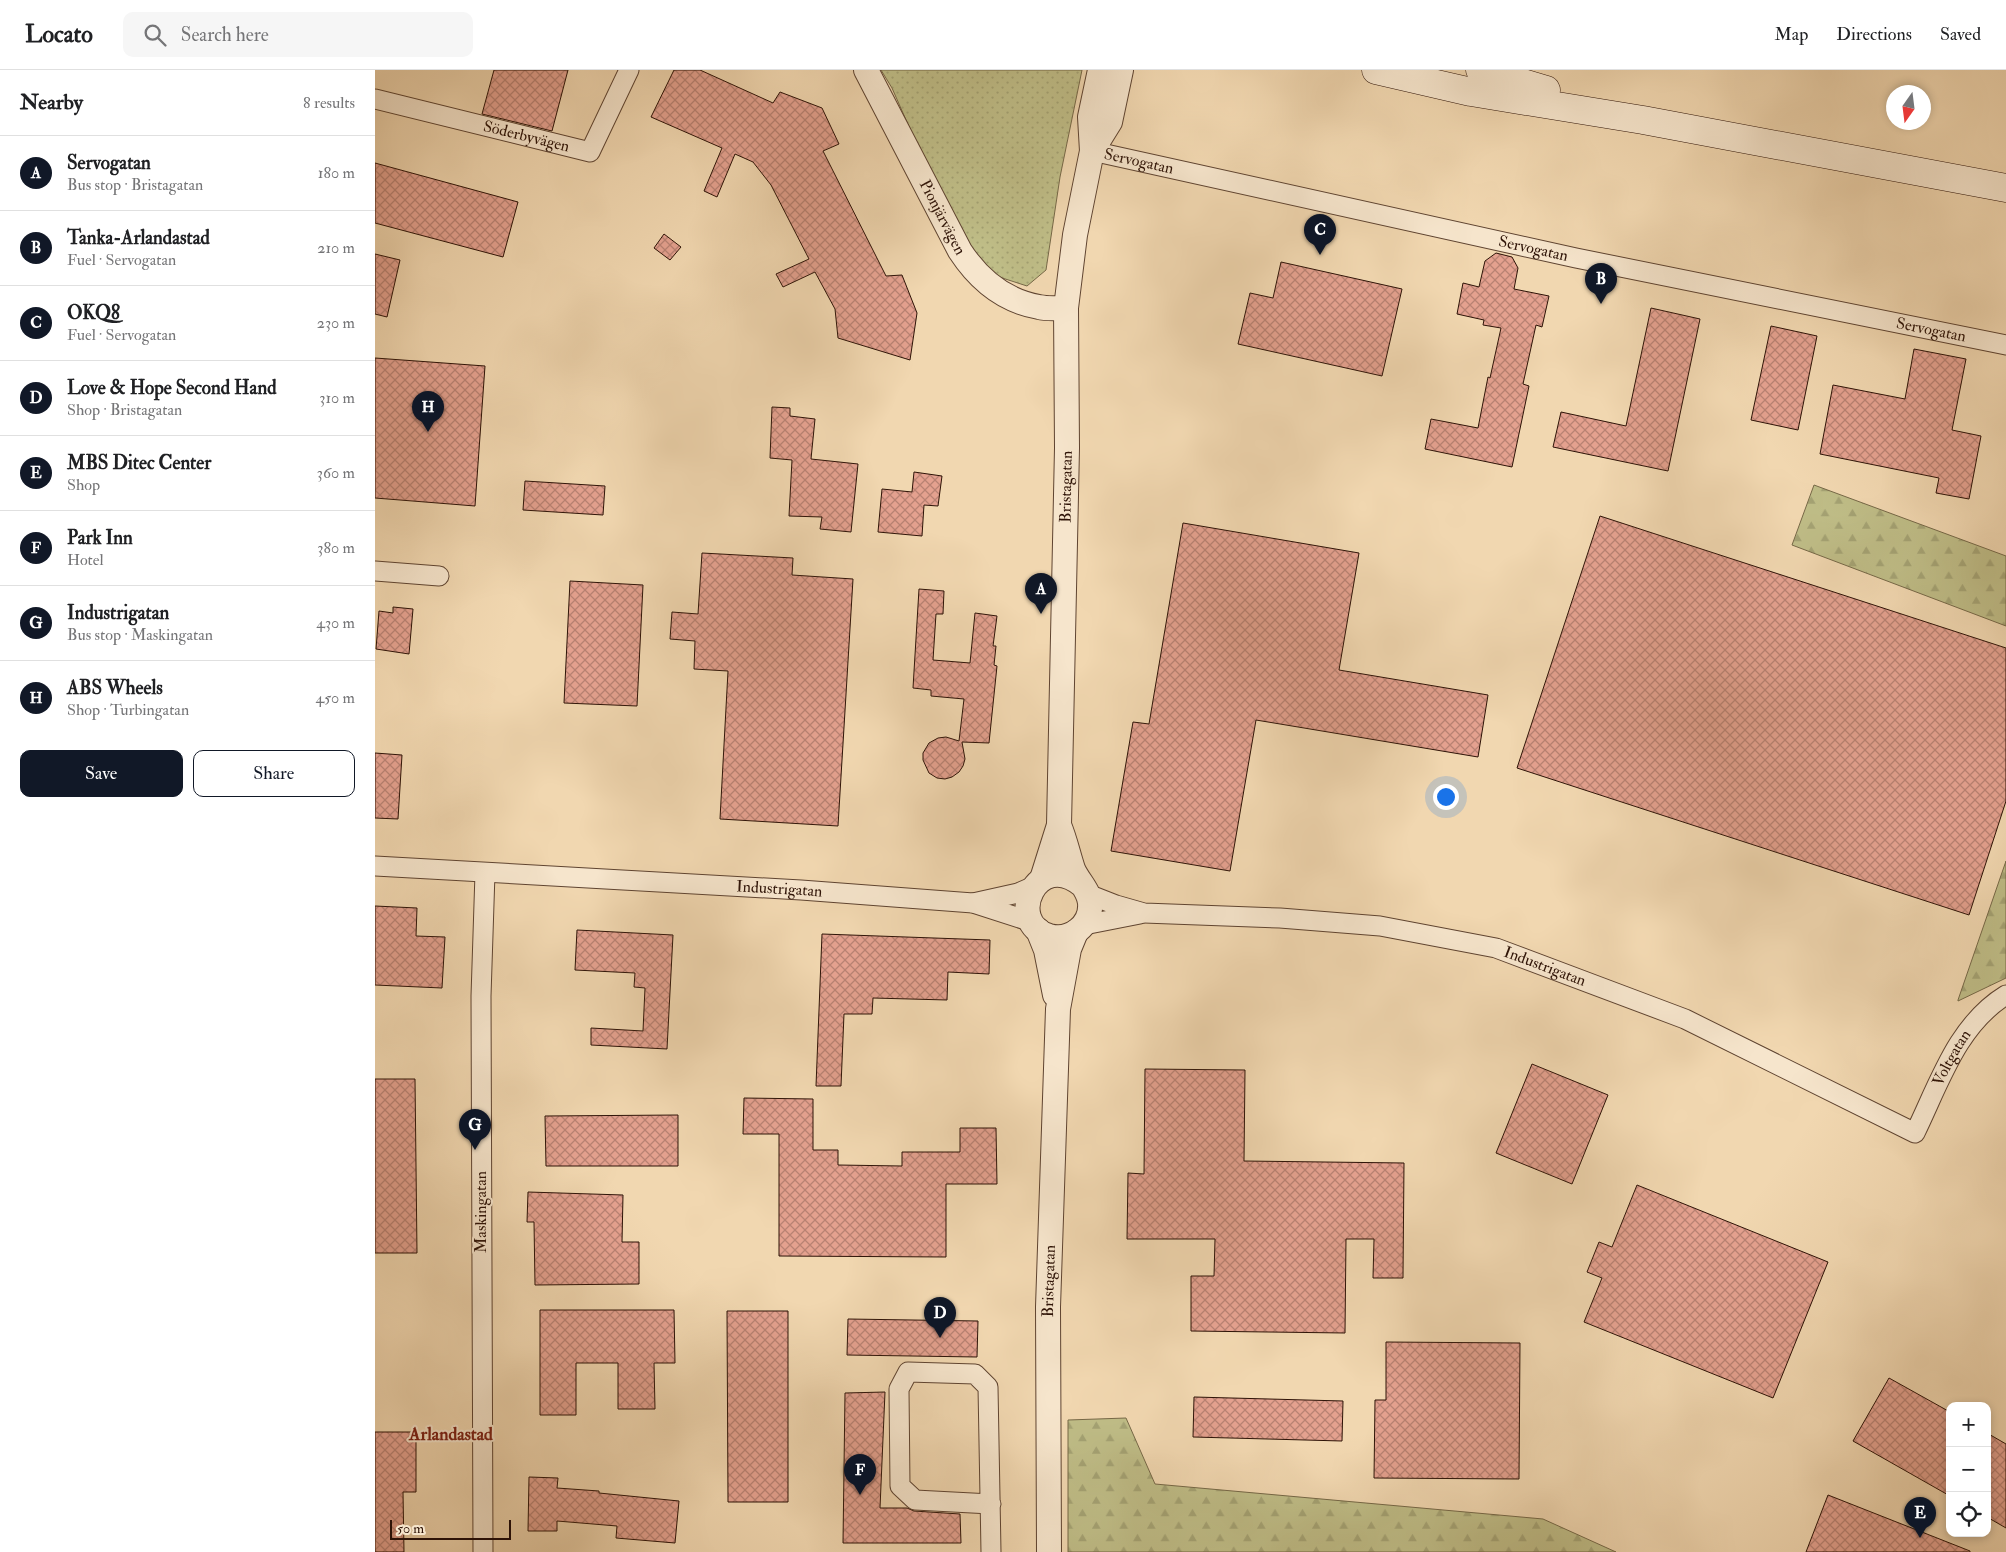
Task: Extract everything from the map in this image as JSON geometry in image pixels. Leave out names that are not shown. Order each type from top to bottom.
[{"type":"main road","points":[[1377,70],[1471,92],[1643,120],[2006,188]]},
{"type":"main road","points":[[1481,70],[1643,120]]},
{"type":"street","name":"Söderbyvägen","points":[[375,99],[590,152],[629,70]]},
{"type":"street","name":"Pionjärvägen","points":[[866,70],[960,251],[972,269],[986,283],[1013,300],[1040,308],[1066,308]]},
{"type":"street","name":"Bristagatan","points":[[1058,1009],[1046,950],[1027,904],[1029,894],[1038,882],[1059,825],[1067,448],[1066,308],[1075,235],[1092,151],[1090,117],[1100,70]]},
{"type":"street","name":"Bristagatan","points":[[1092,151],[1109,122],[1121,70]]},
{"type":"street","name":"Servogatan","points":[[1092,151],[1576,258],[2006,346]]},
{"type":"street","points":[[375,571],[439,576]]},
{"type":"street","name":"Bristagatan","points":[[1049,1552],[1048,1307],[1058,1009],[1069,949],[1090,910],[1085,889],[1074,869],[1059,825]]},
{"type":"street","name":"Industrigatan","points":[[375,866],[801,890],[973,903],[1035,926]]},
{"type":"street","name":"Maskingatan","points":[[483,1552],[481,996],[485,872]]},
{"type":"street","points":[[1038,882],[1052,875],[1063,875],[1074,878],[1085,889]]},
{"type":"street","name":"Industrigatan","points":[[973,903],[1018,893],[1038,882]]},
{"type":"street","name":"Industrigatan","points":[[1085,889],[1116,905],[1144,913],[1280,918],[1381,926],[1496,948],[1685,1019],[1915,1133]]},
{"type":"street","name":"Industrigatan","points":[[1080,928],[1144,913]]},
{"type":"street","points":[[1035,926],[1055,937],[1066,937],[1080,928]]},
{"type":"street","name":"Voltgatan","points":[[1915,1133],[1947,1065],[1971,1024],[1983,1012],[2006,995]]},
{"type":"street","points":[[991,1504],[915,1500],[899,1486],[899,1389],[908,1372],[975,1374],[988,1387],[991,1504],[991,1552]]},
{"type":"green space","points":[[881,70],[1082,70],[1060,177],[1046,270],[1027,286],[993,275],[959,241],[892,88]]},
{"type":"green space","points":[[1814,485],[2006,556],[2006,626],[1792,545]]},
{"type":"green space","points":[[2006,861],[2006,978],[1958,1001],[1958,1000]]},
{"type":"green space","points":[[1126,1418],[1155,1484],[1543,1519],[1616,1552],[1068,1552],[1068,1420]]},
{"type":"building","points":[[494,70],[568,70],[552,131],[482,114]]},
{"type":"building","points":[[674,70],[700,70],[773,103],[780,92],[822,108],[839,144],[823,151],[886,276],[902,275],[917,313],[910,360],[838,338],[835,309],[815,272],[783,287],[776,274],[809,259],[771,185],[753,162],[735,154],[717,197],[704,191],[722,148],[651,117]]},
{"type":"building","points":[[375,163],[518,202],[503,257],[375,223]]},
{"type":"building","points":[[664,234],[681,247],[670,260],[654,248]]},
{"type":"building","points":[[1496,253],[1512,257],[1518,268],[1514,289],[1549,296],[1542,327],[1536,325],[1523,384],[1529,386],[1512,467],[1425,449],[1431,419],[1478,428],[1488,377],[1490,378],[1501,328],[1483,325],[1484,320],[1457,314],[1463,283],[1479,287],[1485,261]]},
{"type":"building","points":[[375,254],[400,260],[387,317],[375,314]]},
{"type":"building","points":[[1281,262],[1402,289],[1382,376],[1238,344],[1250,293],[1273,298]]},
{"type":"building","points":[[1651,308],[1700,319],[1668,471],[1553,447],[1561,412],[1626,426]]},
{"type":"building","points":[[1771,326],[1817,336],[1798,430],[1751,420]]},
{"type":"building","points":[[1914,349],[1966,359],[1952,430],[1981,436],[1969,499],[1936,493],[1939,478],[1820,454],[1833,385],[1905,399]]},
{"type":"building","points":[[375,358],[485,366],[475,506],[375,498]]},
{"type":"building","points":[[772,407],[790,408],[790,416],[815,419],[811,459],[858,464],[851,532],[820,529],[822,517],[789,516],[792,460],[770,458]]},
{"type":"building","points":[[914,472],[942,476],[938,506],[924,505],[922,536],[878,532],[882,489],[912,492]]},
{"type":"building","points":[[525,481],[605,486],[603,515],[523,510]]},
{"type":"building","points":[[1600,516],[2006,648],[2006,801],[1969,915],[1517,768]]},
{"type":"building","points":[[1183,523],[1359,553],[1339,670],[1488,695],[1478,757],[1256,720],[1230,871],[1111,851],[1133,722],[1149,724]]},
{"type":"building","points":[[702,553],[793,558],[792,575],[853,579],[838,826],[720,819],[728,671],[694,669],[695,641],[670,639],[672,612],[698,614]]},
{"type":"building","points":[[570,581],[643,585],[637,706],[564,703]]},
{"type":"building","points":[[919,589],[944,591],[943,614],[936,614],[933,660],[970,663],[975,613],[997,616],[993,646],[996,646],[994,665],[997,666],[989,743],[962,742],[965,759],[963,766],[959,772],[945,779],[937,778],[929,773],[923,760],[923,753],[929,743],[938,738],[946,737],[959,741],[964,699],[931,696],[931,690],[913,688]]},
{"type":"building","points":[[393,607],[413,609],[409,654],[376,649],[379,611],[393,613]]},
{"type":"building","points":[[375,753],[402,755],[398,819],[375,818]]},
{"type":"building","points":[[375,906],[417,908],[416,936],[445,937],[442,988],[375,985]]},
{"type":"building","points":[[577,930],[673,935],[667,1049],[591,1045],[591,1028],[643,1031],[645,988],[634,987],[635,973],[575,970]]},
{"type":"building","points":[[822,934],[990,940],[989,974],[948,972],[947,1000],[873,998],[872,1014],[844,1014],[841,1086],[816,1086]]},
{"type":"building","points":[[1532,1064],[1608,1095],[1572,1184],[1496,1153]]},
{"type":"building","points":[[1145,1069],[1245,1070],[1244,1161],[1404,1163],[1403,1278],[1373,1278],[1374,1239],[1346,1239],[1345,1333],[1191,1331],[1191,1276],[1214,1276],[1215,1239],[1127,1239],[1128,1173],[1144,1174]]},
{"type":"building","points":[[375,1079],[415,1079],[417,1253],[375,1253]]},
{"type":"building","points":[[744,1098],[813,1099],[813,1150],[838,1150],[838,1165],[902,1166],[902,1152],[960,1152],[960,1128],[996,1128],[997,1184],[946,1184],[946,1257],[779,1256],[779,1134],[743,1134]]},
{"type":"building","points":[[678,1115],[678,1166],[546,1166],[545,1116]]},
{"type":"building","points":[[1637,1185],[1828,1262],[1773,1398],[1584,1322],[1602,1278],[1587,1272],[1599,1242],[1612,1247]]},
{"type":"building","points":[[528,1192],[623,1195],[622,1242],[639,1242],[639,1284],[535,1285],[534,1222],[527,1222]]},
{"type":"building","points":[[540,1310],[674,1310],[675,1363],[654,1363],[655,1409],[618,1409],[618,1363],[576,1363],[576,1415],[540,1415]]},
{"type":"building","points":[[727,1311],[788,1311],[788,1502],[728,1502]]},
{"type":"building","points":[[848,1319],[978,1321],[977,1357],[847,1355]]},
{"type":"building","points":[[1386,1342],[1520,1343],[1519,1479],[1374,1478],[1375,1400],[1386,1400]]},
{"type":"building","points":[[1889,1378],[1946,1410],[1946,1494],[1853,1441]]},
{"type":"building","points":[[885,1392],[880,1508],[907,1508],[914,1511],[960,1514],[961,1543],[843,1543],[845,1393]]},
{"type":"building","points":[[1194,1397],[1343,1401],[1342,1441],[1193,1437]]},
{"type":"building","points":[[375,1432],[416,1432],[416,1492],[403,1492],[404,1552],[375,1552]]},
{"type":"building","points":[[1991,1435],[2006,1444],[2006,1528],[1991,1519]]},
{"type":"building","points":[[529,1477],[558,1478],[557,1488],[679,1501],[675,1543],[616,1538],[617,1526],[557,1521],[557,1531],[528,1531]]},
{"type":"building","points":[[1828,1495],[1970,1551],[1970,1552],[1806,1552]]},
{"type":"place","name":"OKQ8","points":[[1320,255]]},
{"type":"place","name":"Tanka-Arlandastad","points":[[1601,304]]},
{"type":"place","name":"ABS Wheels","points":[[428,432]]},
{"type":"place","name":"Servogatan","points":[[1041,614]]},
{"type":"place","name":"Industrigatan","points":[[475,1150]]},
{"type":"place","name":"Love & Hope Second Hand","points":[[940,1338]]},
{"type":"place","name":"Park Inn","points":[[860,1495]]},
{"type":"place","name":"MBS Ditec Center","points":[[1920,1538]]},
{"type":"district","name":"Arlandastad","points":[[451,1434]]}]
